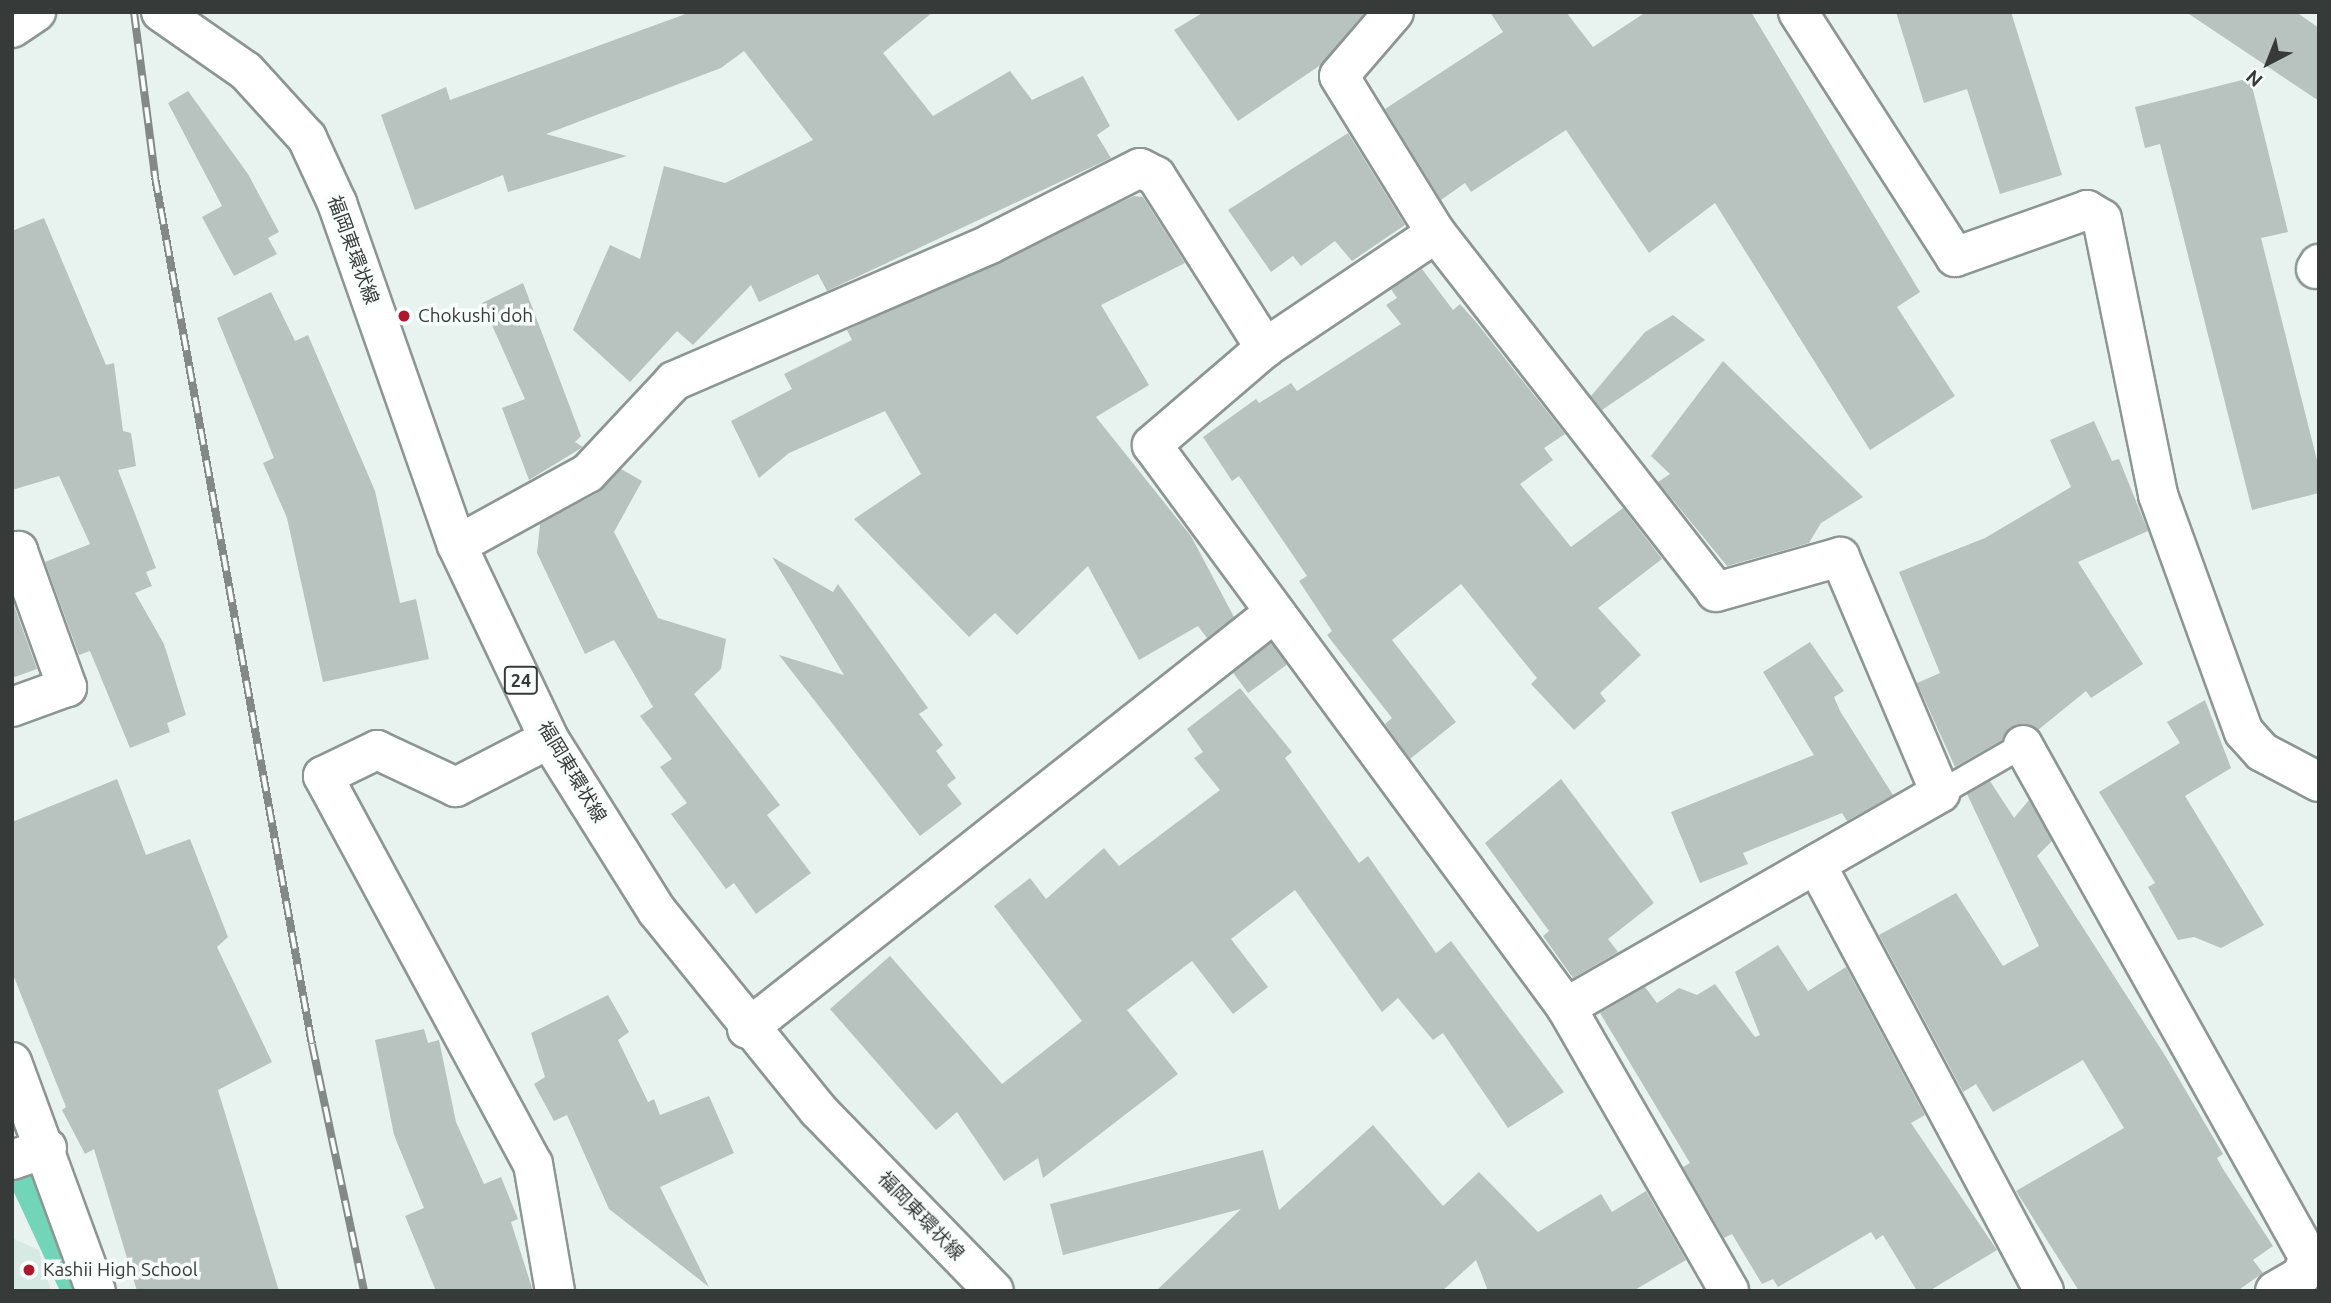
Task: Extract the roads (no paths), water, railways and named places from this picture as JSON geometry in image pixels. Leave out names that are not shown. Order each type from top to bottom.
[{"type":"main road","points":[[12,28],[36,12]]},
{"type":"main road","name":"福岡東環状線","points":[[161,12],[246,71],[307,138],[337,203],[457,545],[550,738],[657,911],[747,1029],[994,1291]]},
{"type":"main road","points":[[1394,12],[1339,76],[1436,233],[1716,592],[1840,557],[1940,793],[1566,1007]]},
{"type":"main road","points":[[1797,12],[1955,257],[2087,210],[2102,219],[2158,495],[2244,732],[2262,752],[2319,782]]},
{"type":"main road","points":[[457,545],[588,473],[674,381],[990,244],[1140,168],[1156,176],[1265,348]]},
{"type":"main road","points":[[1436,233],[1265,348],[1152,445],[1566,1007],[1728,1291]]},
{"type":"main road","points":[[12,554],[18,551],[67,687],[12,707]]},
{"type":"main road","points":[[747,1029],[1274,613]]},
{"type":"main road","points":[[550,738],[456,787],[377,750],[323,776],[533,1164],[555,1291]]},
{"type":"main road","points":[[2023,745],[2309,1258],[2301,1276],[2275,1291]]},
{"type":"main road","points":[[1816,864],[2044,1291]]},
{"type":"main road","points":[[12,1062],[29,1154],[96,1291]]},
{"type":"lane","points":[[1940,793],[2023,745]]},
{"type":"railway","points":[[134,12],[155,177],[312,1044],[364,1291]]},
{"type":"place","name":"Chokushi doh","points":[[404,316]]},
{"type":"place","name":"Kashii High School","points":[[29,1270]]}]
